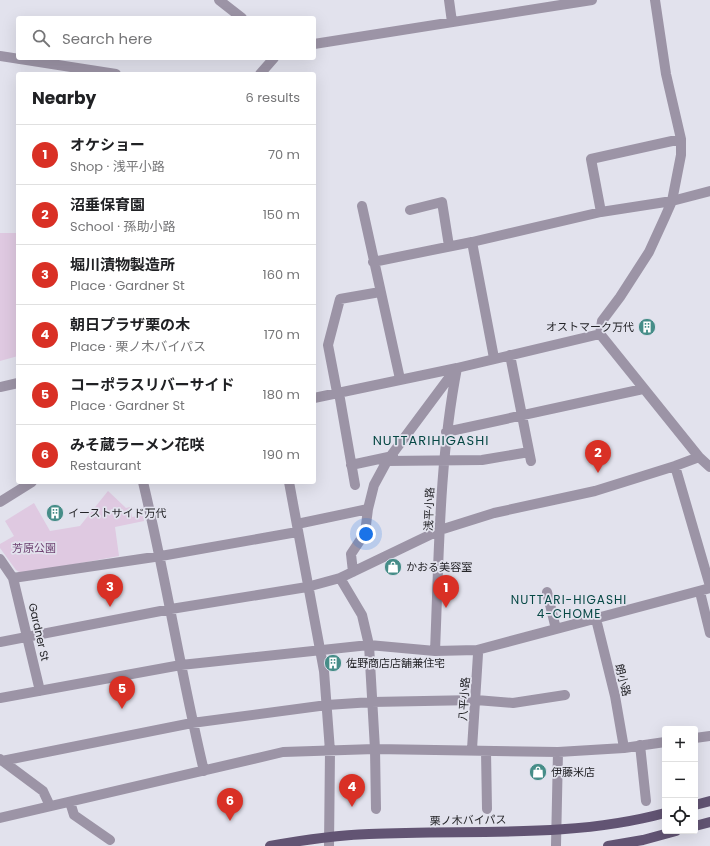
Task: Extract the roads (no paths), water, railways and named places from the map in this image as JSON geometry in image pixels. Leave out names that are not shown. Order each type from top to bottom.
[{"type":"main road","points":[[698,804],[710,801]]},
{"type":"main road","name":"栗ノ木バイパス","points":[[270,846],[329,841],[369,834],[558,830],[616,824],[662,814]]},
{"type":"main road","points":[[698,825],[710,822]]},
{"type":"main road","points":[[608,846],[643,840],[665,834]]},
{"type":"street","points":[[219,0],[239,16]]},
{"type":"street","points":[[449,0],[452,22]]},
{"type":"street","points":[[316,44],[592,0]]},
{"type":"street","points":[[655,0],[666,74],[681,139],[682,155],[672,201],[648,252],[620,297],[602,321],[600,334],[699,457],[710,467]]},
{"type":"street","points":[[0,56],[16,58]]},
{"type":"street","points":[[26,60],[103,72]]},
{"type":"street","points":[[262,72],[272,60]]},
{"type":"street","points":[[601,212],[590,159],[681,139]]},
{"type":"street","points":[[374,262],[472,242],[601,212],[672,201],[710,191]]},
{"type":"street","points":[[410,210],[442,202],[449,246]]},
{"type":"street","points":[[362,206],[400,379]]},
{"type":"street","points":[[472,242],[494,358]]},
{"type":"street","points":[[354,484],[328,346],[340,299],[380,292]]},
{"type":"street","points":[[316,398],[457,368],[600,334]]},
{"type":"street","points":[[351,465],[390,458],[443,462],[530,456],[510,355]]},
{"type":"street","points":[[353,572],[351,554],[365,533],[368,509],[374,485],[390,458],[457,368]]},
{"type":"street","name":"浅平小路","points":[[435,651],[443,462],[446,432],[457,368]]},
{"type":"street","points":[[0,387],[16,383]]},
{"type":"street","points":[[446,432],[643,389]]},
{"type":"street","points":[[0,642],[170,609],[307,587],[340,578],[440,530],[494,513],[596,492],[699,457]]},
{"type":"street","points":[[0,698],[181,665],[369,645],[435,651],[477,650],[700,592],[710,587],[675,466]]},
{"type":"street","points":[[0,502],[29,484]]},
{"type":"street","points":[[144,484],[160,556],[192,723],[204,771]]},
{"type":"street","points":[[289,484],[307,587],[320,650],[327,705],[330,751],[329,841]]},
{"type":"street","points":[[0,559],[13,578],[160,556],[297,528],[368,509]]},
{"type":"street","name":"Gardner St","points":[[13,578],[40,691]]},
{"type":"street","points":[[340,578],[362,615],[369,645],[375,749],[376,809]]},
{"type":"street","points":[[547,592],[557,628]]},
{"type":"street","points":[[700,592],[710,633]]},
{"type":"street","name":"朗小路","points":[[596,619],[615,696],[624,748]]},
{"type":"street","name":"八平小路","points":[[472,749],[476,700],[477,650]]},
{"type":"street","points":[[1,760],[192,723],[327,705],[372,702],[476,700],[512,703],[565,696]]},
{"type":"street","points":[[698,738],[710,736]]},
{"type":"street","points":[[0,818],[283,752],[375,749],[472,749],[486,751],[558,752],[624,748],[662,742]]},
{"type":"street","points":[[640,745],[646,801]]},
{"type":"street","points":[[486,751],[487,809]]},
{"type":"street","points":[[556,846],[558,830],[558,752]]},
{"type":"street","points":[[1,760],[43,791],[50,806]]},
{"type":"street","points":[[70,802],[74,815],[110,840]]},
{"type":"place","name":"オストマーク万代","points":[[647,327]]},
{"type":"place","name":"沼垂保育園","points":[[598,473]]},
{"type":"place","name":"イーストサイド万代","points":[[55,513]]},
{"type":"place","name":"かおる美容室","points":[[393,567]]},
{"type":"place","name":"堀川漬物製造所","points":[[110,607]]},
{"type":"place","name":"オケショー","points":[[446,608]]},
{"type":"place","name":"佐野商店店舗兼住宅","points":[[333,663]]},
{"type":"place","name":"コーポラスリバーサイド","points":[[122,709]]},
{"type":"place","name":"伊藤米店","points":[[538,772]]},
{"type":"place","name":"朝日プラザ栗の木","points":[[352,807]]},
{"type":"place","name":"みそ蔵ラーメン花咲","points":[[230,821]]},
{"type":"district","name":"NUTTARIHIGASHI","points":[[431,440]]},
{"type":"district","name":"NUTTARI-HIGASHI 4-CHOME","points":[[569,607]]},
{"type":"park label","name":"芳原公園","points":[[34,548]]}]
